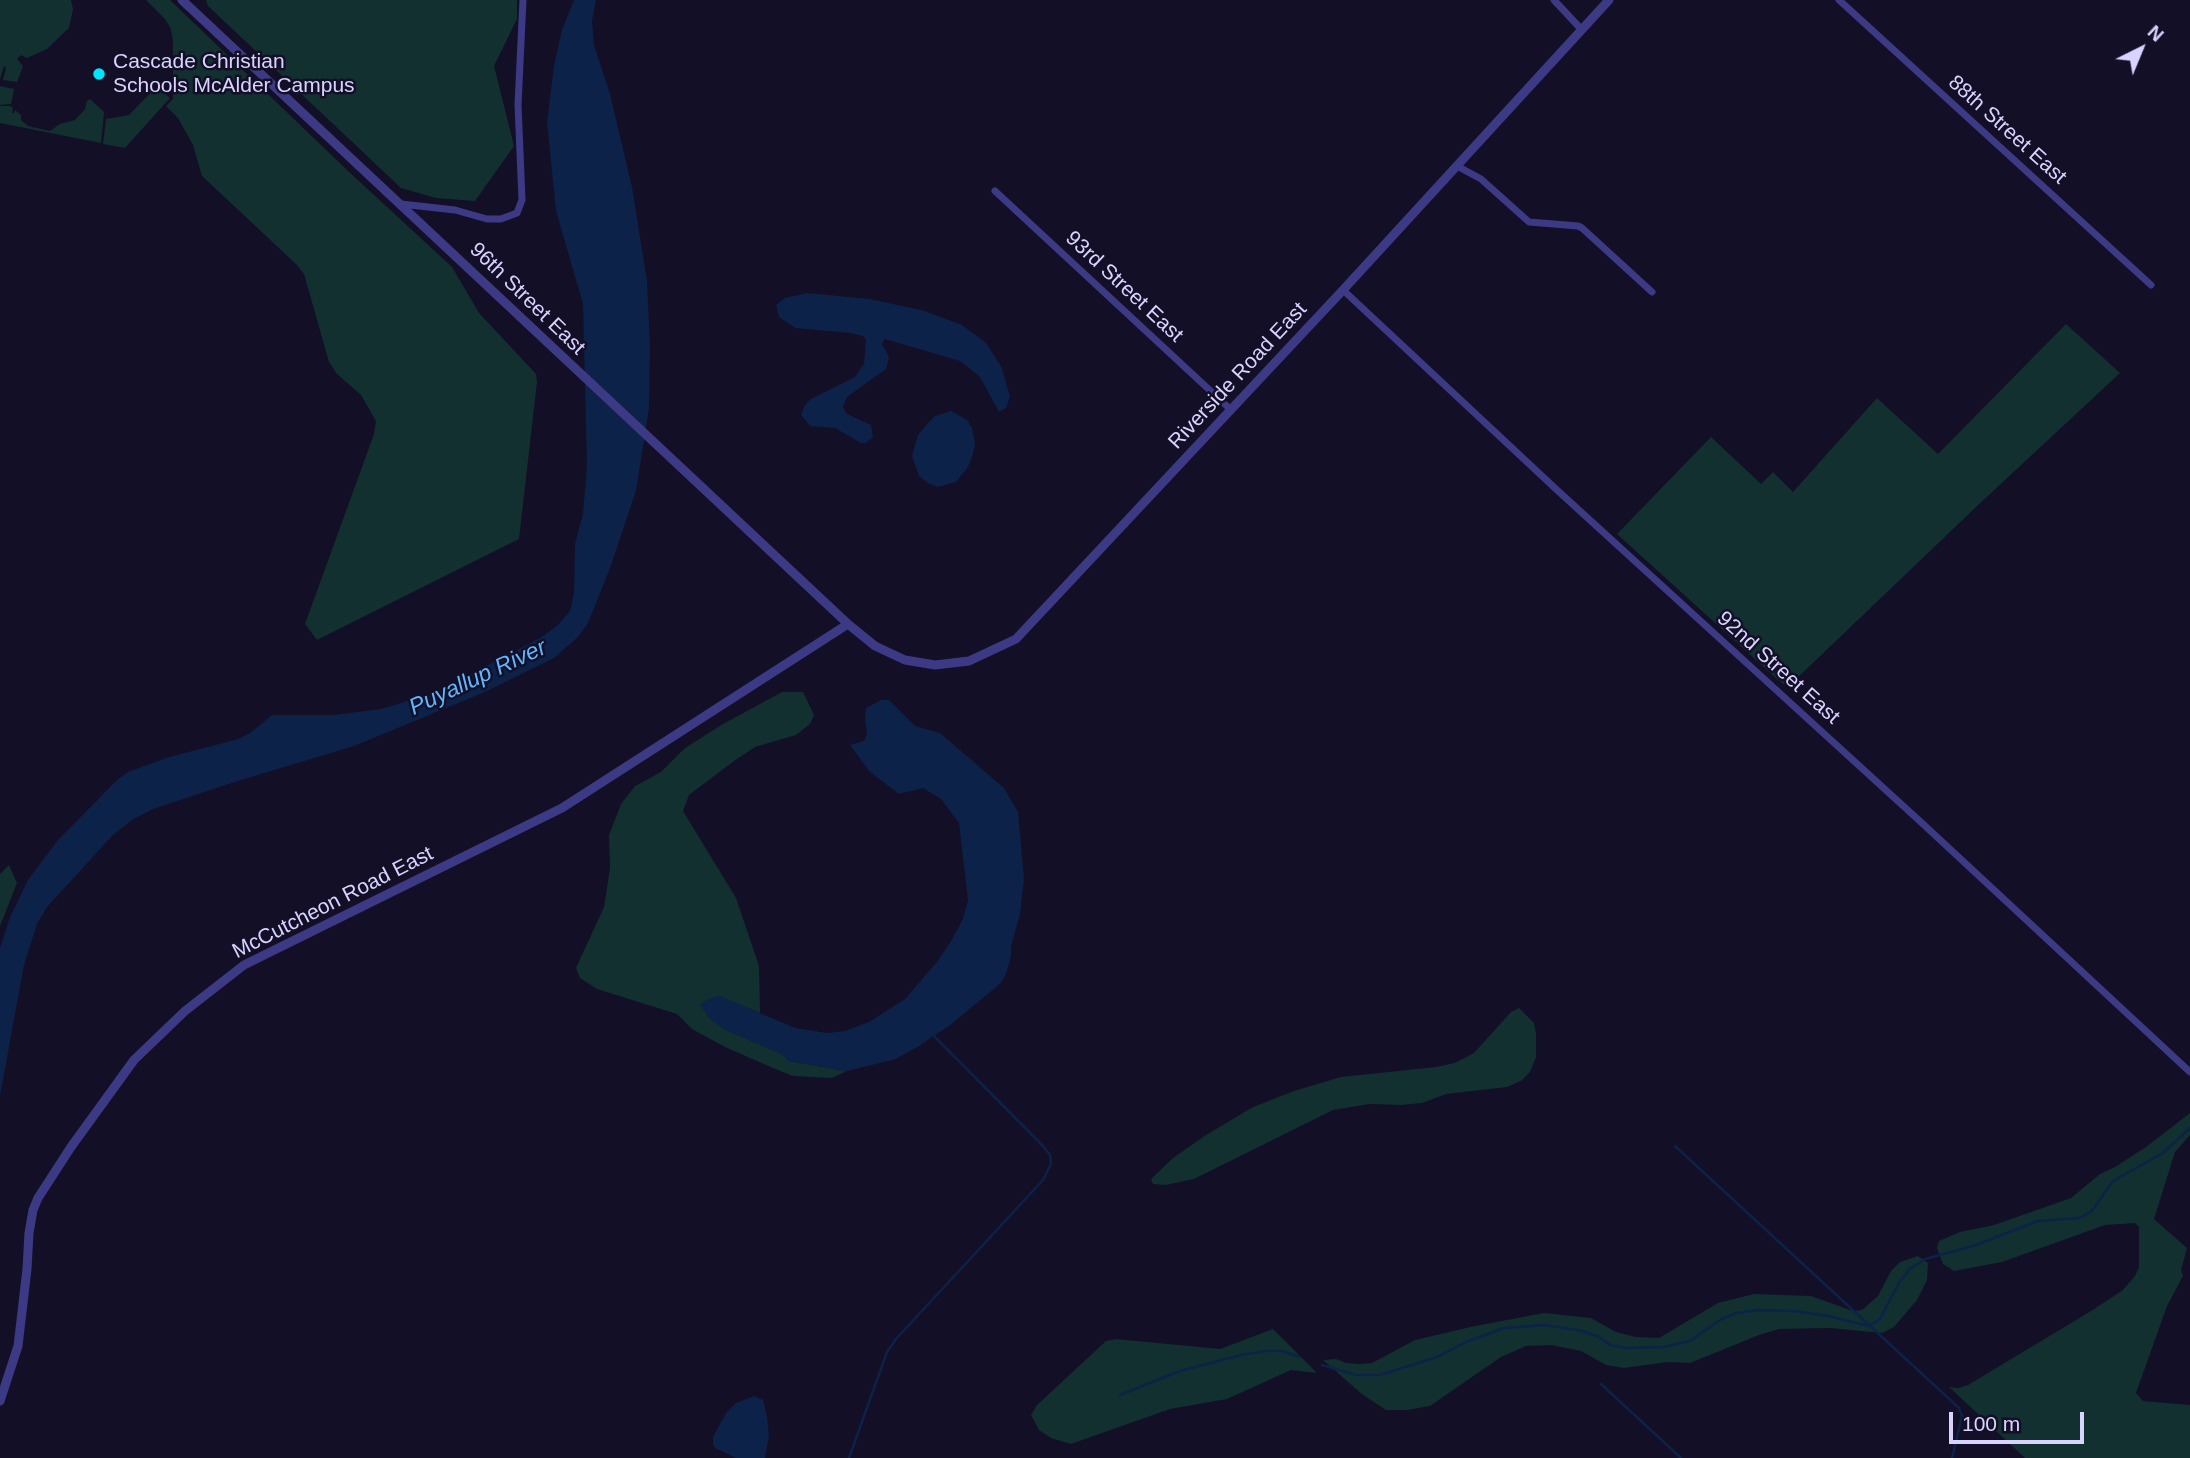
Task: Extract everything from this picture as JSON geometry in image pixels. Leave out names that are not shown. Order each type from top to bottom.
[{"type":"street","name":"96th Street East","points":[[182,0],[848,624]]},
{"type":"street","points":[[401,204],[455,210],[487,219],[501,219],[517,213],[522,200],[518,105],[523,0]]},
{"type":"street","points":[[1554,0],[1582,30]]},
{"type":"street","name":"Riverside Road East","points":[[848,624],[875,646],[905,660],[935,664],[970,661],[1016,639],[1343,290],[1609,0]]},
{"type":"street","name":"88th Street East","points":[[1839,0],[2151,285]]},
{"type":"street","points":[[1457,166],[1481,179],[1530,222],[1578,226],[1651,292]]},
{"type":"street","name":"93rd Street East","points":[[995,191],[1230,409]]},
{"type":"street","name":"92nd Street East","points":[[1343,290],[2190,1072]]},
{"type":"street","name":"McCutcheon Road East","points":[[0,1401],[18,1346],[29,1233],[38,1198],[134,1060],[186,1011],[244,965],[562,808],[848,624]]},
{"type":"green space","points":[[0,0],[71,0],[73,9],[69,28],[47,49],[27,58],[21,55],[17,59],[23,66],[17,82],[3,80],[6,68],[4,66],[0,79]]},
{"type":"green space","points":[[146,0],[170,0],[452,267],[479,313],[536,374],[519,539],[317,640],[305,624],[374,434],[376,421],[361,395],[337,374],[329,362],[304,274],[202,176],[193,145],[178,118],[166,106],[173,99],[171,29]]},
{"type":"green space","points":[[206,0],[517,0],[517,19],[494,66],[514,146],[475,201],[436,198],[401,188],[208,6]]},
{"type":"green space","points":[[0,86],[14,89],[11,104],[0,105]]},
{"type":"green space","points":[[157,86],[170,98],[125,148],[103,144],[106,119],[129,115]]},
{"type":"green space","points":[[90,99],[104,112],[101,143],[0,123],[0,106],[10,106],[13,108],[12,113],[15,110],[28,126],[50,131],[60,124],[75,120]]},
{"type":"green space","points":[[2066,324],[2120,373],[1792,683],[1785,685],[1778,680],[1617,534],[1711,437],[1761,484],[1773,472],[1793,492],[1877,398],[1938,454]]},
{"type":"green space","points":[[782,692],[803,692],[814,715],[810,724],[796,735],[755,747],[734,761],[689,795],[683,811],[736,898],[759,966],[760,1013],[746,1007],[724,1029],[782,1054],[789,1061],[847,1071],[832,1078],[793,1076],[773,1068],[692,1029],[677,1014],[597,989],[580,978],[576,968],[604,907],[610,868],[609,835],[621,804],[635,786],[661,772],[685,748]]},
{"type":"green space","points":[[9,865],[17,883],[0,926],[0,874]]},
{"type":"green space","points":[[1519,1008],[1534,1023],[1536,1033],[1536,1057],[1530,1072],[1521,1081],[1507,1087],[1446,1094],[1422,1103],[1369,1104],[1333,1110],[1194,1179],[1166,1185],[1153,1184],[1151,1179],[1173,1158],[1253,1107],[1341,1077],[1455,1063],[1474,1053],[1511,1012]]},
{"type":"green space","points":[[2190,1113],[2190,1135],[2175,1152],[2154,1219],[2187,1248],[2181,1270],[2183,1276],[2167,1306],[2136,1393],[2143,1401],[2190,1405],[2190,1458],[2025,1458],[1949,1387],[1968,1385],[2123,1290],[2139,1267],[2139,1227],[2135,1223],[2105,1225],[2002,1262],[1954,1271],[1943,1264],[1937,1248],[1939,1241],[2071,1198],[2100,1174],[2146,1147]]},
{"type":"green space","points":[[1918,1256],[1928,1263],[1927,1280],[1917,1300],[1894,1327],[1882,1333],[1830,1328],[1779,1329],[1690,1363],[1668,1362],[1624,1368],[1606,1365],[1581,1351],[1551,1345],[1526,1346],[1501,1357],[1430,1406],[1407,1410],[1386,1410],[1363,1395],[1323,1360],[1372,1363],[1415,1340],[1544,1313],[1591,1318],[1616,1332],[1636,1337],[1659,1338],[1718,1303],[1754,1294],[1811,1296],[1853,1311],[1862,1310],[1878,1296],[1891,1271],[1900,1262]]},
{"type":"green space","points":[[1273,1329],[1317,1373],[1291,1370],[1227,1399],[1170,1409],[1071,1444],[1051,1438],[1039,1430],[1031,1415],[1037,1405],[1106,1341],[1116,1339],[1220,1349]]},
{"type":"water","name":"Puyallup River","points":[[574,0],[596,0],[592,21],[594,45],[610,94],[632,187],[647,281],[650,346],[649,408],[636,491],[588,623],[579,636],[554,658],[485,692],[354,746],[153,809],[132,820],[112,836],[47,907],[37,924],[24,965],[0,1096],[0,948],[10,917],[28,880],[58,840],[117,780],[128,772],[166,758],[238,739],[272,715],[334,715],[381,709],[434,693],[540,638],[557,626],[570,611],[574,593],[575,544],[583,514],[587,466],[583,304],[556,211],[547,122],[554,65],[562,30]]},
{"type":"water","points":[[807,293],[870,299],[925,311],[962,325],[986,343],[1002,368],[1010,397],[1006,408],[999,412],[980,377],[960,361],[885,339],[882,344],[889,357],[886,369],[847,397],[843,407],[847,414],[871,425],[873,437],[866,443],[861,443],[835,428],[810,426],[801,415],[805,405],[811,399],[855,377],[864,364],[866,340],[863,336],[850,333],[795,328],[779,317],[776,305],[785,298]]},
{"type":"water","points":[[951,411],[967,420],[975,443],[968,467],[956,482],[938,487],[919,476],[912,456],[918,435],[928,423],[935,416]]},
{"type":"water","points":[[881,700],[889,700],[915,726],[940,733],[1004,788],[1018,812],[1024,879],[1011,956],[1000,984],[950,1025],[919,1046],[896,1059],[847,1071],[789,1061],[781,1054],[724,1029],[710,1019],[700,1005],[710,998],[720,996],[795,1028],[827,1033],[845,1031],[869,1022],[905,999],[950,943],[962,921],[968,901],[959,823],[941,799],[923,788],[899,794],[870,772],[850,745],[864,741],[867,734],[866,708]]},
{"type":"water","points":[[754,1396],[763,1400],[767,1416],[769,1436],[765,1458],[736,1458],[715,1448],[713,1437],[726,1413],[736,1403]]},
{"type":"waterway","points":[[849,1458],[887,1352],[1043,1180],[1051,1164],[1050,1155],[1043,1146],[934,1036]]},
{"type":"waterway","points":[[1322,1365],[1356,1375],[1380,1375],[1437,1357],[1466,1342],[1504,1328],[1545,1325],[1583,1331],[1610,1345],[1626,1348],[1664,1347],[1690,1341],[1720,1320],[1736,1313],[1760,1310],[1794,1311],[1869,1326],[1880,1319],[1900,1281],[1910,1269],[1925,1259],[1973,1246],[2038,1221],[2079,1218],[2091,1212],[2113,1181],[2163,1153],[2190,1128]]},
{"type":"waterway","points":[[1675,1146],[1959,1408],[1962,1416],[1952,1458]]},
{"type":"waterway","points":[[1120,1395],[1180,1371],[1241,1355],[1282,1351],[1300,1357]]},
{"type":"waterway","points":[[1601,1384],[1681,1458]]},
{"type":"place","name":"Cascade Christian Schools McAlder Campus","points":[[99,74]]}]
